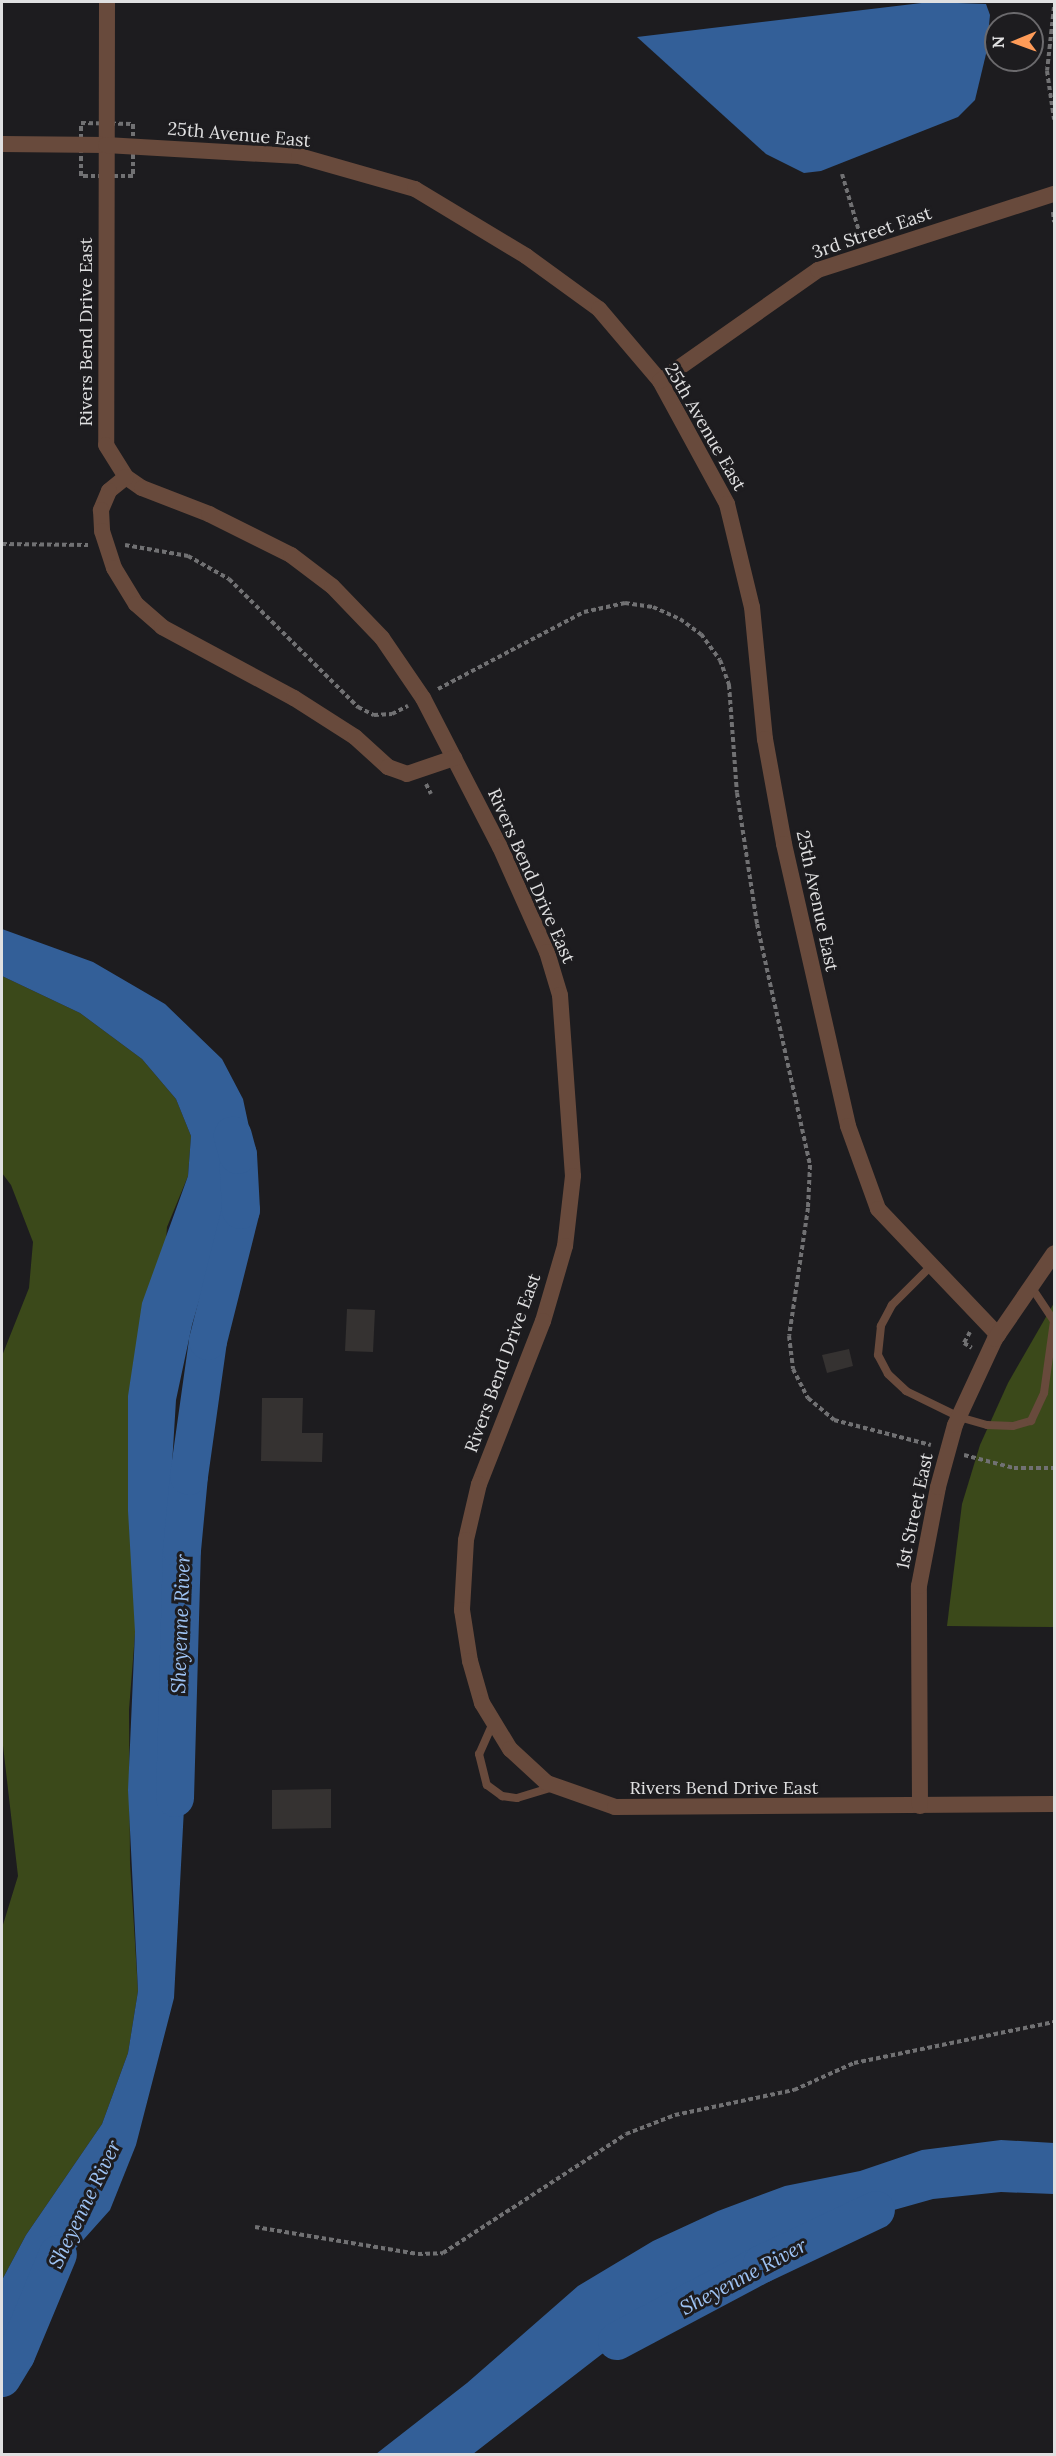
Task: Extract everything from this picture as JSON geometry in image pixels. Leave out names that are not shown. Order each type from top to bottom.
[{"type":"street","name":"Rivers Bend Drive East","points":[[107,2],[104,426],[106,446],[126,477],[153,495],[253,534],[291,555],[332,586],[382,638],[423,698],[500,847],[547,952],[560,994],[571,1107],[573,1176],[565,1246],[543,1321],[479,1484],[466,1540],[462,1610],[470,1661],[482,1703],[510,1749],[555,1787],[615,1807],[659,1809],[1054,1804]]},
{"type":"street","name":"25th Avenue East","points":[[2,144],[106,145],[299,156],[415,189],[526,256],[599,309],[660,381],[728,504],[752,607],[765,739],[784,844],[848,1125],[878,1209],[930,1267],[998,1335]]},
{"type":"street","name":"3rd Street East","points":[[660,381],[818,270],[1054,194]]},
{"type":"street","points":[[126,477],[110,491],[101,510],[106,544],[114,568],[136,604],[162,627],[294,698],[355,737],[388,767],[407,774],[454,758]]},
{"type":"street","name":"1st Street East","points":[[921,1806],[919,1586],[924,1545],[959,1417],[998,1335],[1030,1284],[1054,1253]]},
{"type":"lane","points":[[930,1267],[892,1305],[881,1326],[878,1355],[888,1374],[906,1391],[959,1417],[987,1425],[1013,1426],[1032,1420],[1044,1393],[1054,1321],[1030,1284]]},
{"type":"lane","points":[[494,1722],[479,1754],[487,1785],[502,1796],[517,1798],[555,1787]]},
{"type":"path","points":[[1054,7],[1047,71],[1054,119]]},
{"type":"path","points":[[842,174],[865,254]]},
{"type":"path","points":[[2,544],[142,546],[188,556],[229,579],[245,593],[358,707],[374,715],[405,707]]},
{"type":"path","points":[[447,684],[584,612],[625,603],[653,607],[680,619],[701,634],[720,660],[729,685],[737,793],[757,924],[810,1165],[808,1208],[789,1336],[793,1369],[808,1398],[834,1420],[922,1442]]},
{"type":"path","points":[[970,1457],[1014,1468],[1054,1468]]},
{"type":"path","points":[[255,2226],[418,2254],[443,2253],[626,2134],[675,2115],[794,2090],[854,2063],[1054,2022]]},
{"type":"green space","points":[[2,976],[80,1013],[142,1059],[176,1099],[191,1136],[188,1176],[167,1227],[129,1710],[130,1863],[138,1991],[128,2053],[102,2124],[26,2235],[2,2280],[2,1928],[18,1876],[2,1737],[2,1356],[29,1288],[33,1242],[11,1185],[2,1173]]},
{"type":"green space","points":[[1054,1303],[1054,1627],[947,1626],[962,1504],[980,1445],[1008,1383]]},
{"type":"water","points":[[930,2],[986,4],[989,12],[984,12],[984,62],[975,100],[958,117],[821,171],[804,173],[766,154],[637,37]]},
{"type":"water","points":[[2,929],[93,962],[165,1004],[222,1059],[243,1099],[252,1141],[239,1193],[213,1253],[192,1325],[176,1400],[169,1514],[169,1632],[172,1716],[185,1789],[174,1998],[136,2145],[110,2210],[59,2267],[16,2336],[2,2368],[2,2280],[26,2235],[102,2124],[128,2053],[138,1991],[128,1790],[135,1632],[128,1511],[128,1396],[142,1303],[188,1176],[191,1136],[176,1099],[142,1059],[80,1013],[2,976]]},
{"type":"water","points":[[1001,2140],[1054,2143],[1054,2194],[1001,2192],[933,2199],[869,2217],[797,2244],[727,2278],[602,2354],[473,2454],[376,2454],[467,2383],[578,2286],[653,2241],[718,2211],[785,2186],[860,2171],[922,2150]]},
{"type":"building","points":[[347,1309],[375,1310],[373,1352],[345,1351]]},
{"type":"building","points":[[849,1349],[853,1366],[827,1373],[822,1355]]},
{"type":"building","points":[[262,1398],[303,1398],[302,1433],[323,1433],[322,1462],[261,1461]]},
{"type":"building","points":[[331,1789],[331,1828],[272,1829],[272,1790]]},
{"type":"waterway","name":"Sheyenne River","points":[[175,1798],[182,1550],[189,1476],[208,1341],[241,1210],[238,1155],[233,1136]]},
{"type":"waterway","name":"Sheyenne River","points":[[617,2341],[762,2264],[876,2210]]},
{"type":"waterway","name":"Sheyenne River","points":[[2,2378],[16,2355],[58,2254]]}]
